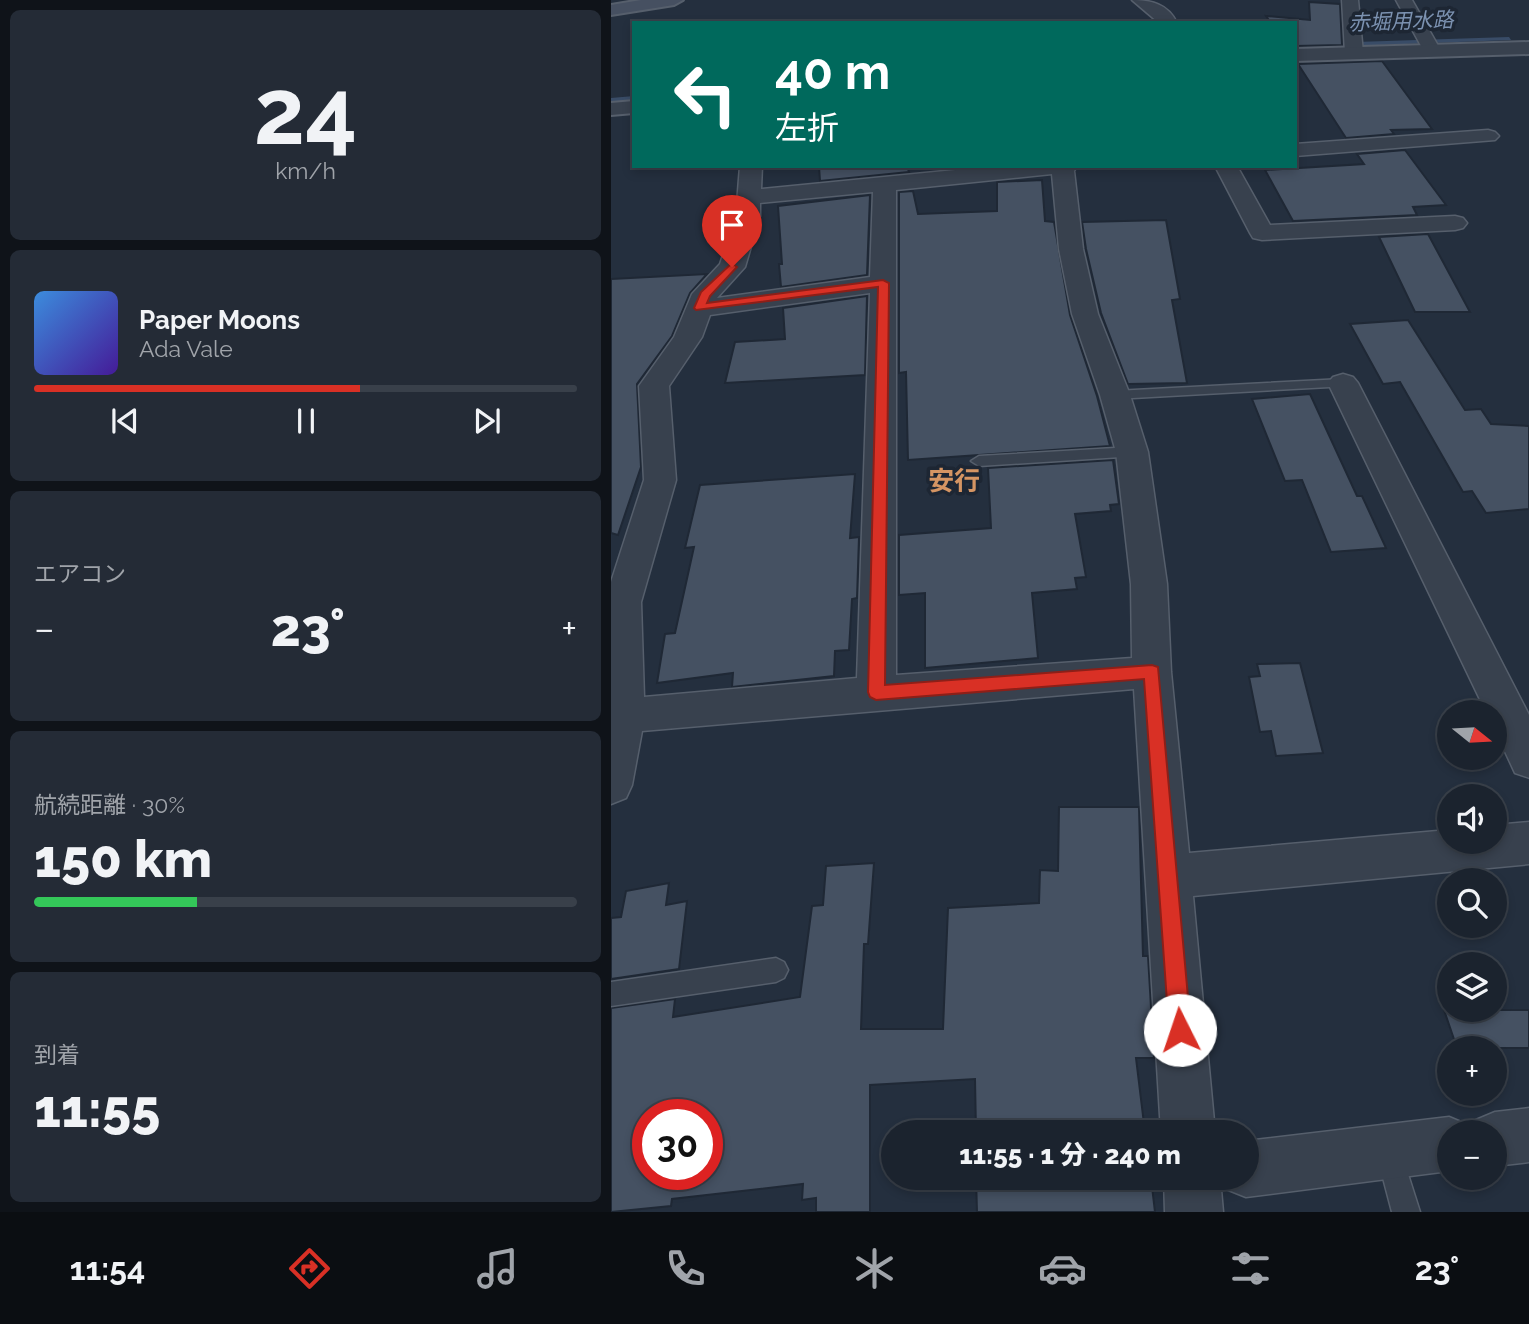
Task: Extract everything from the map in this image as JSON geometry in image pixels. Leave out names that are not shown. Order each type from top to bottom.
[{"type":"main road","points":[[611,10],[673,0]]},
{"type":"street","points":[[1140,0],[1165,16],[1167,21]]},
{"type":"street","points":[[1350,0],[1354,53]]},
{"type":"street","points":[[1404,0],[1432,51]]},
{"type":"street","points":[[1297,55],[1529,48]]},
{"type":"street","points":[[611,109],[632,107]]},
{"type":"street","points":[[1297,150],[1488,136]]},
{"type":"street","points":[[611,785],[623,716],[617,603],[660,480],[654,386],[689,337],[705,294],[732,267],[748,216],[750,181],[885,184],[1043,168]]},
{"type":"street","points":[[1063,168],[1071,249],[1085,314],[1115,395],[1131,452],[1149,584],[1152,672],[1188,1120]]},
{"type":"street","points":[[1227,168],[1262,233],[1455,223]]},
{"type":"street","points":[[876,692],[885,184]]},
{"type":"street","points":[[700,308],[883,283]]},
{"type":"street","points":[[1343,383],[1529,760]]},
{"type":"street","points":[[623,716],[876,692],[1152,672]]},
{"type":"street","points":[[1168,877],[1529,844]]},
{"type":"street","points":[[1507,1138],[1529,1135]]},
{"type":"street","points":[[1259,1167],[1437,1146]]},
{"type":"street","points":[[1193,1190],[1194,1212]]},
{"type":"lane","points":[[1115,395],[1343,383]]},
{"type":"lane","points":[[979,461],[1131,452]]},
{"type":"lane","points":[[611,994],[777,970]]},
{"type":"lane","points":[[1389,1152],[1406,1212]]},
{"type":"building","points":[[1309,2],[1340,4],[1342,45],[1297,46],[1297,21],[1270,21],[1266,16],[1310,20]]},
{"type":"building","points":[[1382,61],[1432,129],[1391,130],[1394,134],[1346,138],[1298,64]]},
{"type":"building","points":[[1405,150],[1446,205],[1413,207],[1417,215],[1293,221],[1265,170],[1364,164],[1357,154]]},
{"type":"building","points":[[819,168],[908,168],[909,172],[820,181]]},
{"type":"building","points":[[1042,180],[1045,221],[1054,222],[1070,315],[1097,396],[1110,446],[908,460],[906,372],[899,373],[899,192],[913,191],[918,214],[997,211],[997,182]]},
{"type":"building","points":[[870,195],[867,275],[781,287],[778,206]]},
{"type":"building","points":[[1166,220],[1180,299],[1172,300],[1187,383],[1128,384],[1101,313],[1082,222]]},
{"type":"building","points":[[1428,234],[1470,312],[1415,312],[1379,237]]},
{"type":"building","points":[[707,274],[690,293],[672,336],[637,384],[641,467],[618,535],[611,533],[611,279]]},
{"type":"building","points":[[867,296],[865,375],[725,383],[735,342],[785,339],[783,308]]},
{"type":"building","points":[[1408,320],[1465,410],[1481,409],[1491,424],[1529,426],[1529,509],[1486,513],[1472,491],[1463,492],[1400,382],[1383,384],[1350,324]]},
{"type":"building","points":[[1310,394],[1357,496],[1362,496],[1386,548],[1331,552],[1302,480],[1285,481],[1252,399]]},
{"type":"building","points":[[1113,460],[1119,504],[1110,505],[1111,511],[1075,514],[1086,577],[1075,578],[1077,589],[1032,593],[1038,658],[925,668],[925,593],[899,595],[899,535],[991,528],[988,468]]},
{"type":"building","points":[[855,474],[850,538],[859,537],[857,598],[852,599],[849,650],[835,651],[834,676],[732,687],[733,673],[657,683],[665,634],[675,633],[694,547],[685,548],[700,485]]},
{"type":"building","points":[[1300,663],[1323,753],[1276,756],[1271,731],[1260,732],[1249,677],[1260,676],[1257,664]]},
{"type":"building","points":[[1059,807],[1139,807],[1143,956],[1148,956],[1154,1058],[1136,1058],[1144,1120],[976,1120],[975,1079],[870,1085],[870,1212],[816,1212],[816,1198],[802,1200],[803,1184],[672,1199],[671,1206],[611,1212],[611,1008],[675,999],[673,1017],[800,997],[812,906],[823,905],[826,866],[874,863],[868,944],[864,944],[861,1029],[943,1029],[948,908],[1039,903],[1040,870],[1058,871]]},
{"type":"building","points":[[669,883],[666,905],[687,901],[679,969],[611,979],[611,918],[621,917],[626,891]]},
{"type":"building","points":[[1507,1010],[1529,1010],[1529,1048],[1507,1048],[1507,1036],[1453,1036],[1448,1022],[1507,1022]]},
{"type":"building","points":[[976,1190],[1152,1190],[1155,1212],[977,1212]]},
{"type":"waterway","name":"赤堀用水路","points":[[1325,45],[1509,39]]},
{"type":"waterway","name":"赤堀用水路","points":[[611,100],[632,98]]},
{"type":"district","name":"安行","points":[[954,481]]},
{"type":"route","points":[[732,267],[705,294],[700,308],[883,283],[876,692],[1152,672],[1180,1030]]}]
